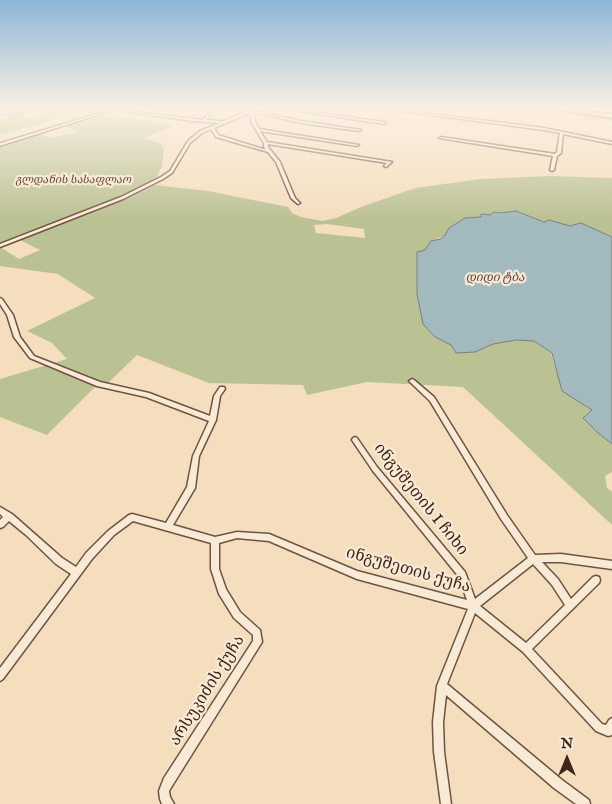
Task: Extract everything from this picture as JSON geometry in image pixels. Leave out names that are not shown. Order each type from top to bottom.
[{"type":"street","points":[[0,246],[122,198],[162,178],[171,172],[187,147]]},
{"type":"street","points":[[253,147],[271,152]]},
{"type":"street","points":[[266,147],[278,162],[293,198],[298,203]]},
{"type":"street","points":[[289,147],[390,162],[386,166]]},
{"type":"street","points":[[498,147],[555,155]]},
{"type":"street","points":[[552,170],[555,155],[559,153],[560,147]]},
{"type":"street","points":[[0,300],[10,316],[17,337],[32,357],[99,384],[147,395],[213,420]]},
{"type":"street","points":[[412,381],[432,399],[504,517],[533,559],[555,582],[570,606]]},
{"type":"street","points":[[168,527],[191,488],[196,456],[213,420],[217,396],[222,389]]},
{"type":"street","name":"ინგუშეთის I ჩიხი","points":[[355,440],[375,469],[462,576],[473,606]]},
{"type":"street","points":[[0,510],[59,562],[77,573]]},
{"type":"street","points":[[0,525],[9,516]]},
{"type":"street","points":[[0,676],[89,556],[111,534],[132,517],[215,541]]},
{"type":"street","name":"ინგუშეთის ქუჩა","points":[[215,541],[237,535],[269,538],[357,575],[473,606],[442,686],[438,722],[438,752],[446,804]]},
{"type":"street","name":"არსუკიძის ქუჩა","points":[[169,804],[164,791],[168,782],[258,642],[256,633],[237,615],[222,591],[215,568],[215,541]]},
{"type":"street","points":[[612,565],[561,558],[533,559],[473,606],[526,649],[599,728],[608,731],[612,723]]},
{"type":"street","points":[[526,649],[596,580]]},
{"type":"street","points":[[442,686],[584,804]]},
{"type":"green space","name":"გლდანის სასაფლაო","points":[[0,147],[163,147],[164,149],[162,166],[155,181],[125,196],[0,244]]},
{"type":"green space","points":[[549,176],[612,178],[612,237],[581,224],[570,226],[549,220],[544,222],[516,211],[493,212],[492,215],[481,214],[482,217],[472,217],[459,221],[449,228],[445,235],[431,241],[425,250],[418,252],[423,324],[435,337],[464,351],[475,352],[493,344],[516,340],[534,341],[551,353],[562,390],[592,410],[583,418],[612,444],[612,472],[605,476],[607,488],[612,492],[612,525],[463,387],[367,382],[307,395],[303,385],[209,383],[137,355],[108,383],[98,380],[95,387],[47,435],[0,417],[0,379],[67,359],[52,343],[27,331],[95,298],[58,274],[0,266],[0,247],[19,259],[40,250],[20,240],[133,196],[155,185],[208,191],[288,207],[292,213],[301,217],[322,221],[336,218],[415,188],[481,179]],"holes":[[[327,224],[364,229],[365,238],[316,233],[314,225]]]},
{"type":"water","name":"დიდი ტბა","points":[[516,211],[544,222],[549,220],[570,226],[581,223],[612,237],[612,444],[583,418],[592,410],[562,391],[552,353],[534,341],[516,340],[493,344],[475,352],[456,353],[451,345],[435,337],[423,324],[417,294],[417,252],[425,250],[431,241],[440,239],[449,228],[465,218],[481,217],[481,214],[491,215],[493,212]]}]
